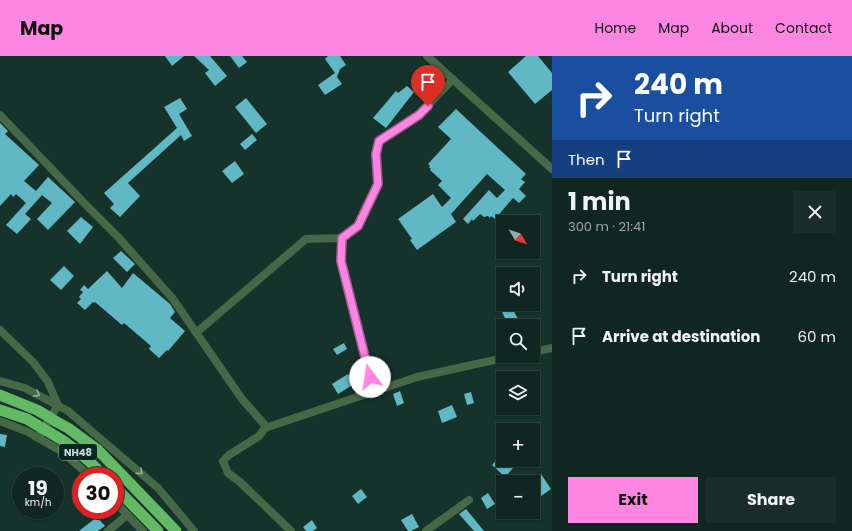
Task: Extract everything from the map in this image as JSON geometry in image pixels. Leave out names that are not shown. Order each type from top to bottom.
[{"type":"highway","name":"NH48","points":[[0,395],[37,410],[68,428],[98,450],[176,531]]},
{"type":"highway","name":"NH48","points":[[0,410],[27,419],[43,433],[57,436],[96,467]]},
{"type":"highway","points":[[124,496],[158,531]]},
{"type":"street","points":[[427,56],[552,169]]},
{"type":"street","points":[[197,332],[306,239],[342,238],[358,226],[378,184],[376,154],[379,141],[419,115],[453,79]]},
{"type":"street","points":[[0,115],[85,204],[118,236],[173,299],[242,399],[264,424],[265,428]]},
{"type":"street","points":[[342,238],[341,261],[374,391]]},
{"type":"street","points":[[0,330],[34,363],[48,382],[58,405]]},
{"type":"street","points":[[540,351],[552,348]]},
{"type":"street","points":[[291,531],[240,482],[228,473],[223,460],[259,436],[265,428],[417,377],[496,360]]},
{"type":"street","points":[[0,381],[25,388],[68,411],[158,488],[194,531]]},
{"type":"street","points":[[43,433],[58,405]]},
{"type":"street","points":[[0,421],[28,432],[43,433],[80,467]]},
{"type":"street","points":[[426,531],[470,500]]},
{"type":"street","points":[[124,512],[143,531]]},
{"type":"street","points":[[108,531],[127,515]]},
{"type":"building","points":[[165,56],[184,56],[172,66]]},
{"type":"building","points":[[194,56],[210,56],[227,76],[215,86],[205,73],[209,70]]},
{"type":"building","points":[[230,56],[242,56],[247,62],[239,68]]},
{"type":"building","points":[[328,56],[340,56],[346,65],[340,69],[337,77],[342,84],[325,95],[318,85],[335,73],[325,59]]},
{"type":"building","points":[[526,56],[538,56],[552,73],[552,90],[535,104],[508,72]]},
{"type":"building","points":[[407,86],[414,92],[386,128],[373,118],[396,91],[398,93]]},
{"type":"building","points":[[180,98],[187,109],[179,114],[192,136],[184,141],[181,135],[128,183],[140,196],[120,217],[110,208],[114,204],[104,193],[177,128],[164,107]]},
{"type":"building","points":[[246,98],[267,124],[256,133],[235,107]]},
{"type":"building","points":[[456,109],[526,174],[521,179],[525,182],[519,189],[526,196],[519,203],[513,198],[498,215],[496,215],[495,219],[491,216],[490,218],[488,216],[484,217],[480,214],[473,221],[472,219],[468,224],[463,219],[489,190],[497,198],[505,190],[487,174],[451,214],[456,222],[417,250],[410,240],[412,239],[398,219],[433,194],[442,207],[451,198],[438,185],[442,181],[430,170],[430,166],[428,164],[451,139],[438,127]]},
{"type":"building","points":[[0,123],[8,131],[5,134],[39,165],[24,181],[36,191],[48,177],[75,202],[48,230],[37,219],[52,203],[42,195],[25,214],[31,219],[17,234],[6,225],[26,203],[16,194],[13,197],[11,194],[0,206]]},
{"type":"building","points":[[252,134],[257,140],[245,150],[240,144]]},
{"type":"building","points":[[235,161],[244,174],[232,183],[222,171]]},
{"type":"building","points":[[81,217],[93,227],[80,244],[67,231]]},
{"type":"building","points":[[121,251],[135,264],[127,272],[113,258]]},
{"type":"building","points":[[64,266],[74,276],[61,290],[50,280]]},
{"type":"building","points":[[107,271],[122,288],[133,273],[170,304],[175,312],[170,318],[185,331],[168,351],[167,350],[159,358],[149,349],[151,346],[124,323],[122,325],[95,302],[93,302],[85,310],[77,303],[81,299],[79,297],[83,292],[80,290],[84,285],[88,289]]},
{"type":"building","points":[[502,311],[514,311],[518,319],[506,319]]},
{"type":"building","points":[[344,343],[347,349],[337,355],[333,349]]},
{"type":"building","points":[[348,374],[354,384],[338,394],[332,384]]},
{"type":"building","points":[[400,391],[404,403],[397,406],[393,394]]},
{"type":"building","points":[[471,392],[474,403],[467,405],[464,394]]},
{"type":"building","points":[[452,405],[457,417],[442,423],[438,411]]},
{"type":"building","points":[[0,434],[7,435],[5,447],[0,446]]},
{"type":"building","points":[[496,460],[496,467],[513,468],[507,475],[503,475],[492,465]]},
{"type":"building","points":[[541,474],[551,489],[540,497],[540,475]]},
{"type":"building","points":[[361,489],[367,497],[358,504],[352,496]]},
{"type":"building","points":[[488,493],[495,504],[487,509],[481,498]]},
{"type":"building","points":[[466,509],[484,531],[474,531],[459,514]]},
{"type":"building","points":[[412,514],[419,527],[408,531],[401,520]]},
{"type":"building","points":[[94,519],[99,519],[105,526],[98,531],[79,531]]},
{"type":"building","points":[[312,520],[317,528],[313,531],[306,531],[303,527]]},
{"type":"route","points":[[370,377],[341,261],[342,238],[358,226],[378,184],[376,154],[379,141],[419,115],[428,106]]}]
